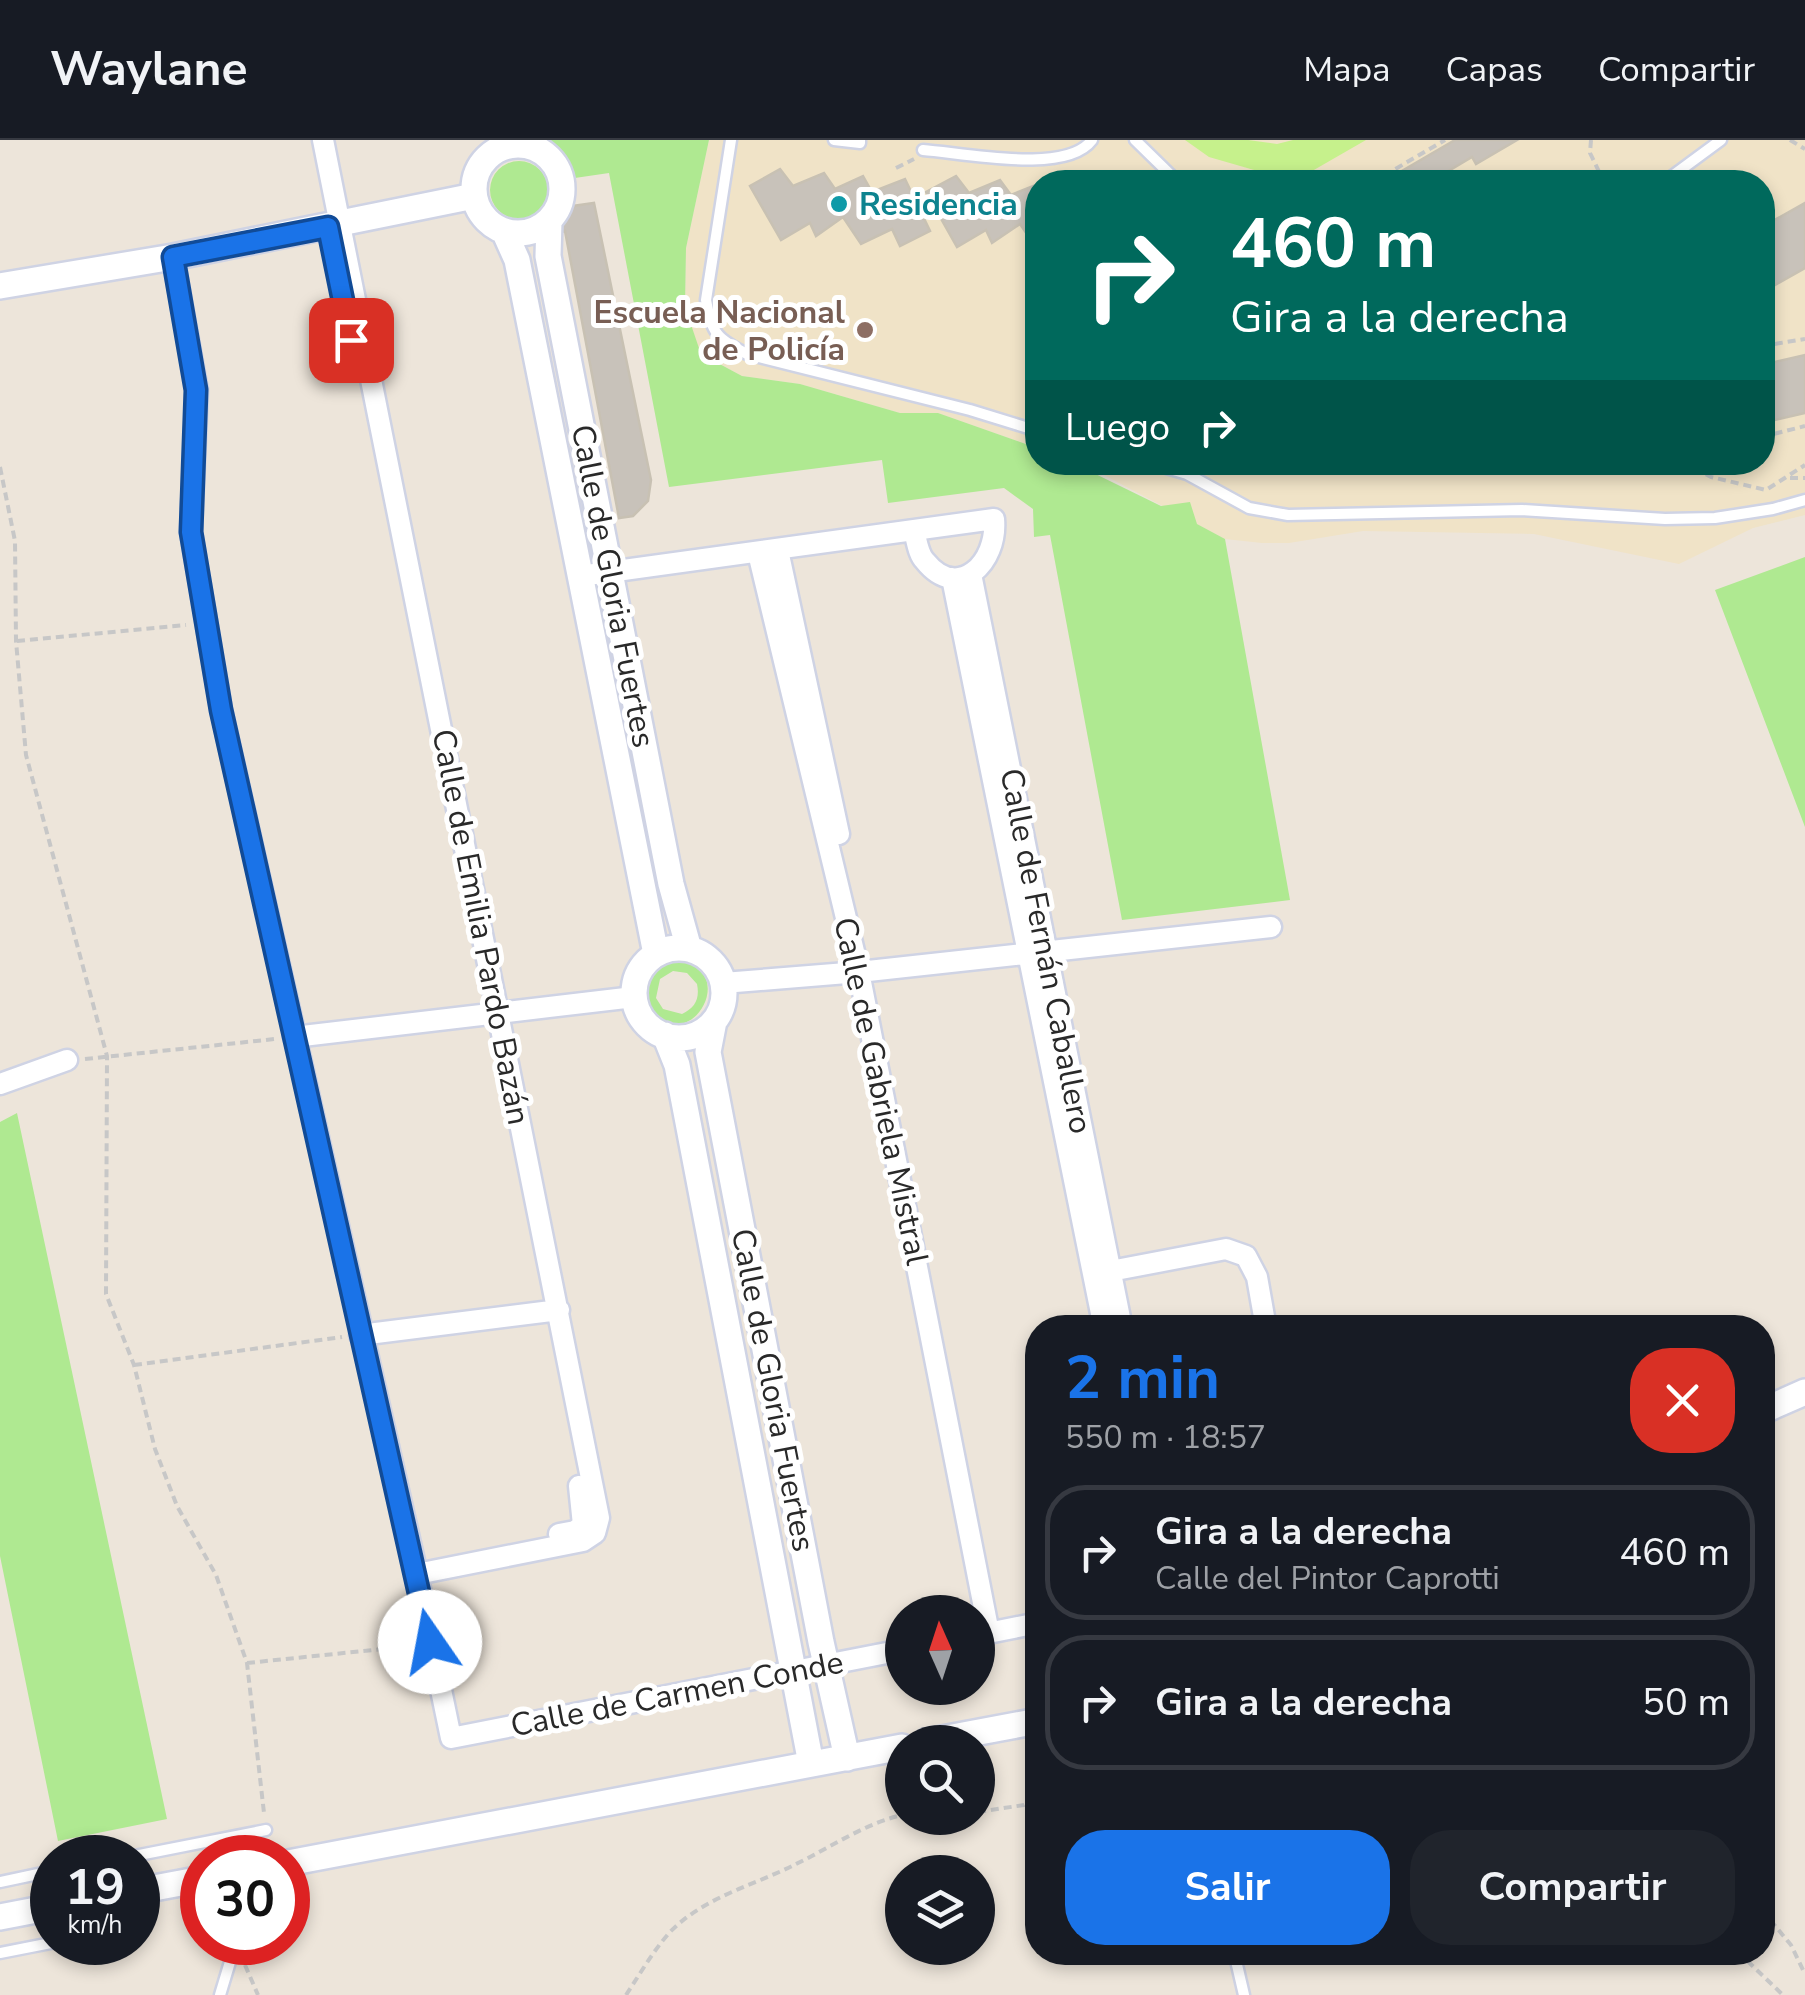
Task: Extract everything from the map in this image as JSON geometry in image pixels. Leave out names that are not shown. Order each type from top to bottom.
[{"type":"street","name":"Calle de Emilia Pardo Bazán","points":[[311,140],[335,226]]},
{"type":"street","name":"Calle de Emilia Pardo Bazán","points":[[324,140],[335,226],[552,1310],[584,1512],[582,1525],[574,1531],[415,1568]]},
{"type":"street","points":[[526,143],[539,150],[558,170],[562,196],[548,221],[528,232],[504,230],[484,218],[474,196],[478,169],[498,149],[526,143]]},
{"type":"street","points":[[0,286],[173,257],[474,196]]},
{"type":"street","name":"Calle de Gloria Fuertes","points":[[548,221],[548,256],[671,884],[689,949]]},
{"type":"street","name":"Calle de Gloria Fuertes","points":[[504,230],[517,260],[656,954]]},
{"type":"street","points":[[173,257],[196,390],[191,532],[221,710],[430,1642]]},
{"type":"street","points":[[580,576],[994,519],[996,536],[988,558],[962,576],[935,571],[922,559],[914,531]]},
{"type":"street","name":"Calle de Gabriela Mistral","points":[[768,551],[864,972],[982,1595]]},
{"type":"street","name":"Calle de Fernán Caballero","points":[[962,576],[1102,1273],[1117,1315]]},
{"type":"street","points":[[723,984],[1271,927]]},
{"type":"street","points":[[689,949],[711,961],[723,984],[724,997],[714,1021],[696,1034],[665,1036],[644,1020],[634,996],[639,972],[656,954],[689,949]]},
{"type":"street","points":[[294,1037],[634,996]]},
{"type":"street","name":"Calle de Gloria Fuertes","points":[[714,1021],[708,1052],[847,1758]]},
{"type":"street","name":"Calle de Gloria Fuertes","points":[[665,1036],[677,1065],[811,1764]]},
{"type":"street","points":[[0,1084],[66,1060]]},
{"type":"street","points":[[1102,1273],[1226,1249],[1246,1256],[1257,1277],[1264,1315]]},
{"type":"street","name":"Calle de Fernán Caballero","points":[[1102,1273],[1104,1315]]},
{"type":"street","points":[[360,1335],[552,1310]]},
{"type":"street","points":[[1775,1405],[1805,1392]]},
{"type":"street","points":[[995,1632],[1025,1626]]},
{"type":"street","name":"Calle de Carmen Conde","points":[[430,1642],[451,1738],[885,1653]]},
{"type":"street","points":[[995,1729],[1025,1723]]},
{"type":"street","points":[[310,1859],[885,1750]]},
{"type":"street","points":[[0,1916],[30,1911]]},
{"type":"lane","points":[[730,140],[707,289],[710,325],[722,342],[747,354],[1025,427]]},
{"type":"lane","points":[[834,140],[860,140]]},
{"type":"lane","points":[[923,150],[1054,160],[1084,150],[1092,140]]},
{"type":"lane","points":[[1135,140],[1164,170]]},
{"type":"lane","points":[[1680,170],[1721,140]]},
{"type":"lane","points":[[1189,475],[1249,508],[1288,515],[1522,510],[1665,519],[1714,518],[1774,510],[1805,500]]},
{"type":"lane","points":[[160,1851],[266,1830]]},
{"type":"lane","points":[[0,1882],[30,1876]]},
{"type":"lane","points":[[0,1952],[30,1947]]},
{"type":"lane","points":[[220,1995],[229,1965]]},
{"type":"lane","points":[[1237,1965],[1244,1995]]},
{"type":"path","points":[[1393,170],[1445,140]]},
{"type":"path","points":[[1591,140],[1590,152],[1598,170]]},
{"type":"path","points":[[1790,140],[1805,150]]},
{"type":"path","points":[[1775,344],[1805,339]]},
{"type":"path","points":[[1775,434],[1805,426]]},
{"type":"path","points":[[1707,475],[1766,490],[1805,464]]},
{"type":"path","points":[[0,467],[15,541],[16,641],[26,755],[107,1056],[106,1294],[134,1365],[155,1449],[177,1506],[216,1575],[247,1663],[266,1830]]},
{"type":"path","points":[[1788,478],[1805,478]]},
{"type":"path","points":[[16,641],[206,623]]},
{"type":"path","points":[[66,1060],[294,1037]]},
{"type":"path","points":[[134,1365],[360,1335]]},
{"type":"path","points":[[247,1663],[430,1642]]},
{"type":"path","points":[[995,1809],[1025,1804]]},
{"type":"path","points":[[626,1995],[671,1932],[696,1912],[730,1892],[885,1819]]},
{"type":"path","points":[[1775,1926],[1791,1945],[1805,1974]]},
{"type":"path","points":[[246,1965],[258,1995]]},
{"type":"path","points":[[1752,1965],[1783,1995]]},
{"type":"shaded area","name":"Escuela Nacional de Policía","points":[[709,140],[1805,140],[1805,515],[1753,528],[1679,564],[1534,534],[1363,531],[1289,543],[1262,543],[1225,539],[1104,475],[1775,475],[1775,170],[1025,170],[1025,444],[938,413],[900,413],[800,384],[742,376],[700,353],[685,307],[686,248]]},
{"type":"green space","points":[[550,140],[709,140],[686,248],[685,307],[701,354],[742,376],[800,384],[900,413],[938,413],[1025,444],[1025,475],[1098,475],[1161,506],[1190,502],[1197,524],[1225,539],[1290,900],[1122,920],[1050,535],[1034,537],[1033,509],[1004,488],[888,503],[882,460],[669,487],[609,173],[568,179]]},
{"type":"green space","points":[[1185,140],[1277,144],[1293,140],[1366,140],[1314,170],[1254,170],[1209,157]]},
{"type":"green space","points":[[519,161],[540,169],[548,190],[540,211],[519,219],[498,211],[490,190],[498,169]]},
{"type":"green space","points":[[1805,557],[1805,827],[1715,590]]},
{"type":"green space","points":[[672,960],[693,965],[704,975],[708,989],[705,1003],[685,1023],[670,1024],[655,1015],[645,999],[647,983]],"holes":[[[673,971],[687,973],[697,984],[693,1006],[682,1014],[663,1009],[656,998],[660,979]]]},
{"type":"green space","points":[[17,1113],[167,1819],[88,1835],[57,1835],[0,1556],[0,1122]]},
{"type":"building","points":[[1455,140],[1517,140],[1476,164],[1472,157],[1450,170],[1404,170]]},
{"type":"building","name":"Residencia","points":[[780,169],[793,186],[824,173],[835,189],[863,176],[872,192],[905,179],[930,231],[900,246],[892,229],[861,244],[843,217],[816,236],[810,223],[781,240],[750,186]]},
{"type":"building","name":"Residencia","points":[[956,176],[969,193],[1000,180],[1011,195],[1025,189],[1025,231],[1020,224],[992,243],[986,230],[957,247],[926,192]]},
{"type":"building","points":[[594,203],[651,480],[648,501],[633,516],[619,518],[565,231],[558,233],[573,206]]},
{"type":"building","points":[[1805,203],[1805,268],[1775,285],[1775,220]]},
{"type":"building","points":[[1805,355],[1805,413],[1775,420],[1775,362]]},
{"type":"place","name":"Residencia","points":[[839,204]]},
{"type":"place","name":"Escuela Nacional de Policía","points":[[865,330]]},
{"type":"route","points":[[351,340],[328,227],[173,257],[196,390],[191,532],[221,710],[430,1642]]}]
